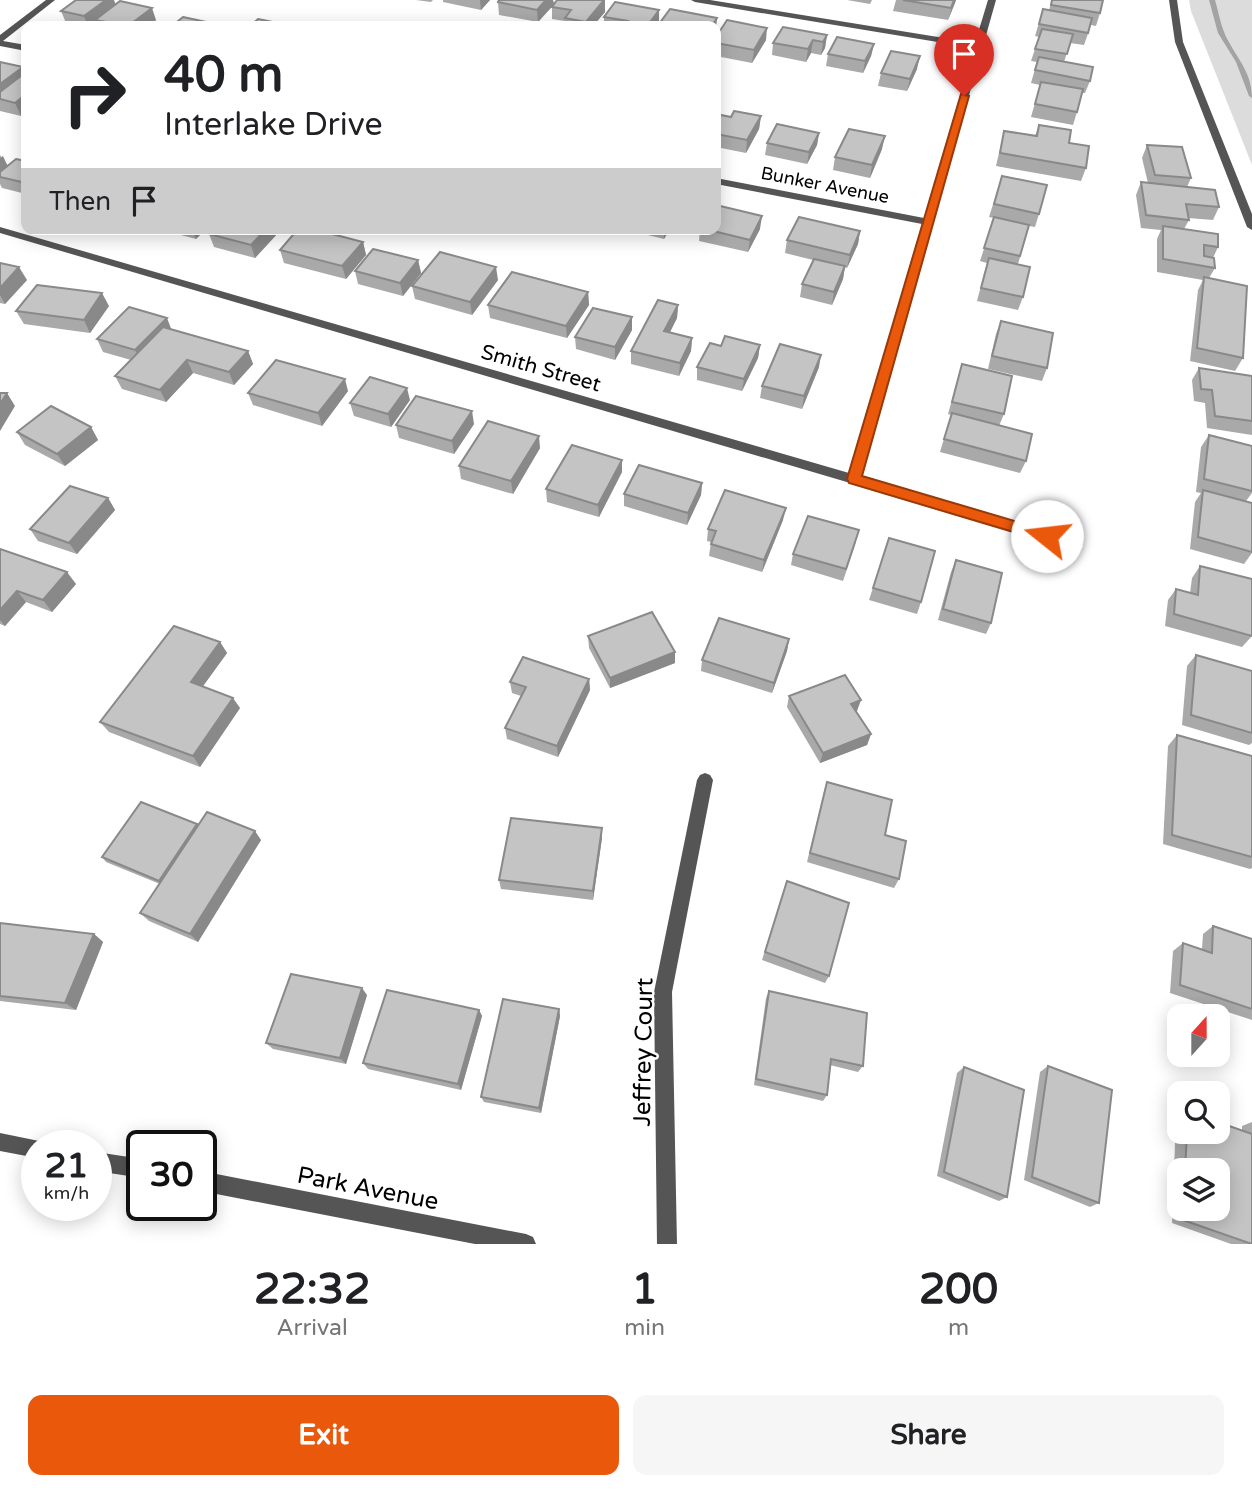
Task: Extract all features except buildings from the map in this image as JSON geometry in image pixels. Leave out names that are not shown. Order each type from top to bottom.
[{"type":"street","points":[[25,21],[51,0]]},
{"type":"street","points":[[695,0],[979,46]]},
{"type":"street","points":[[854,479],[992,0]]},
{"type":"street","points":[[1173,0],[1179,42],[1252,227]]},
{"type":"street","points":[[0,41],[21,24]]},
{"type":"street","points":[[0,41],[21,47]]},
{"type":"street","name":"Bunker Avenue","points":[[721,182],[928,222]]},
{"type":"street","name":"Smith Street","points":[[0,230],[1071,543]]},
{"type":"street","name":"Jeffrey Court","points":[[667,1244],[663,992],[705,780]]},
{"type":"street","points":[[0,1142],[21,1146]]},
{"type":"street","name":"Park Avenue","points":[[217,1184],[526,1244]]},
{"type":"shaded area","points":[[1189,0],[1252,0],[1252,165],[1191,11]]},
{"type":"waterway","points":[[1212,0],[1221,33],[1239,62],[1252,96]]},
{"type":"route","points":[[964,96],[854,479],[1047,536]]}]
